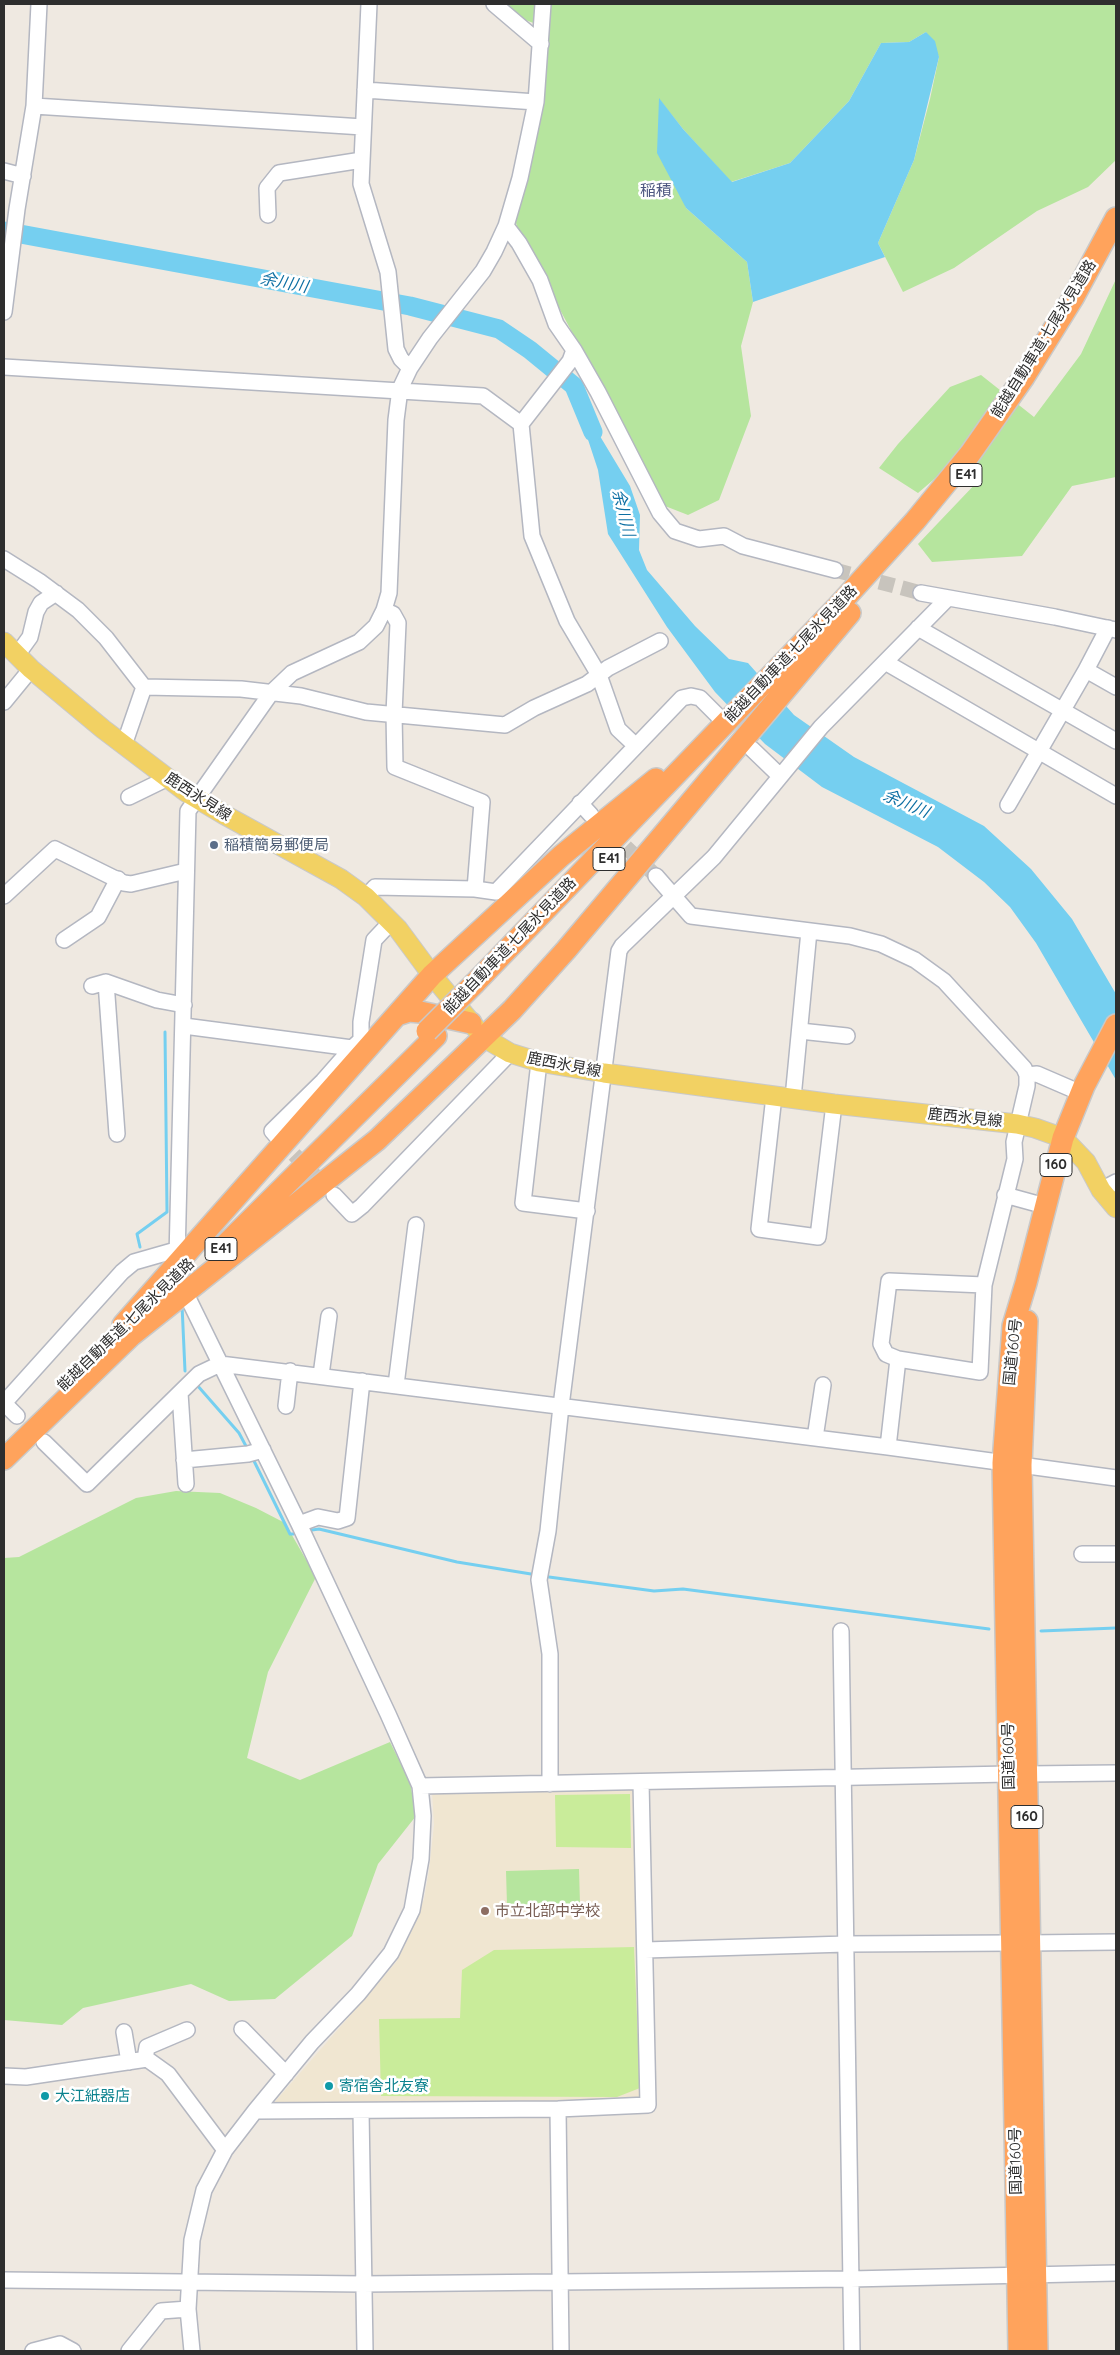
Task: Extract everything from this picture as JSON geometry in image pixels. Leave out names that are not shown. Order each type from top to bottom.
[{"type":"highway","name":"能越自動車道;七尾氷見道路","points":[[4,1445],[286,1186],[478,986],[737,731],[778,685],[970,454],[1024,377],[1073,298],[1116,218]]},
{"type":"highway","name":"能越自動車道;七尾氷見道路","points":[[778,685],[850,614],[942,506],[993,439],[1047,357],[1116,238]]},
{"type":"highway","points":[[126,1332],[432,975],[561,856],[737,731]]},
{"type":"highway","points":[[126,1332],[377,1140],[457,1064],[477,1030],[512,1010],[566,950],[737,731]]},
{"type":"highway","points":[[397,1015],[409,1011],[420,1012],[477,1030]]},
{"type":"highway","name":"国道160号","points":[[1037,2351],[1027,2275],[1012,1464],[1027,1329],[1026,1283],[1063,1138],[1081,1093],[1116,1025]]},
{"type":"highway","name":"能越自動車道;七尾氷見道路","points":[[4,1459],[126,1332]]},
{"type":"highway","name":"国道160号","points":[[1019,2351],[1027,2275]]},
{"type":"main road","name":"鹿西氷見線","points":[[10,648],[31,669],[124,745],[168,778],[222,814],[341,878],[366,897],[391,922],[477,1030],[510,1053],[539,1062],[604,1073],[834,1104],[1017,1124],[1063,1138],[1109,1186],[1116,1208]]},
{"type":"street","points":[[4,312],[17,209],[34,106],[39,4]]},
{"type":"street","points":[[369,4],[361,184],[388,272],[396,349],[401,359],[410,368]]},
{"type":"street","points":[[494,4],[541,44]]},
{"type":"street","points":[[17,1416],[4,1403],[122,1272],[134,1262],[177,1254],[188,811],[271,693],[292,673],[359,642],[376,626],[384,610],[389,592],[396,420],[400,389],[410,368],[430,338],[470,289],[494,252],[506,226],[520,178],[536,102],[542,4]]},
{"type":"street","points":[[365,90],[536,102]]},
{"type":"street","points":[[34,106],[363,128]]},
{"type":"street","points":[[268,215],[267,188],[279,173],[362,160]]},
{"type":"street","points":[[4,171],[23,176]]},
{"type":"street","points":[[506,226],[519,243],[540,280],[556,324],[572,355],[660,513],[675,531],[699,539],[724,536],[743,546],[835,570]]},
{"type":"street","points":[[572,355],[521,424],[532,536],[567,620],[598,675],[618,730],[636,746]]},
{"type":"street","points":[[4,367],[400,389],[483,396],[521,424]]},
{"type":"street","points":[[4,559],[56,593],[78,610],[106,638],[144,687]]},
{"type":"street","points":[[10,648],[30,637],[36,612],[41,603],[56,593]]},
{"type":"street","points":[[921,593],[1112,629],[1062,710],[1008,805]]},
{"type":"street","points":[[550,1784],[550,1654],[539,1580],[548,1531],[561,1406],[619,951],[714,857],[821,727],[947,599]]},
{"type":"street","points":[[384,610],[393,614],[398,623],[394,714],[395,768],[482,802],[475,889]]},
{"type":"street","points":[[918,628],[1116,741]]},
{"type":"street","points":[[144,687],[241,690],[301,696],[366,712],[505,725],[534,708],[587,684],[598,675],[660,641]]},
{"type":"street","points":[[885,662],[1116,796]]},
{"type":"street","points":[[4,702],[31,669]]},
{"type":"street","points":[[1086,670],[1116,687]]},
{"type":"street","points":[[124,745],[144,687]]},
{"type":"street","points":[[366,897],[375,887],[475,889],[496,892],[682,698],[691,696],[700,698],[782,774]]},
{"type":"street","points":[[129,797],[168,778]]},
{"type":"street","points":[[580,803],[591,815]]},
{"type":"street","points":[[4,896],[55,849],[118,880],[132,884],[186,870]]},
{"type":"street","points":[[656,876],[691,916],[850,936],[881,944],[915,960],[944,981],[1024,1068],[1027,1075],[1027,1086],[1014,1142],[1015,1159],[984,1285],[980,1372],[898,1359],[886,1354],[881,1344],[889,1281],[984,1285]]},
{"type":"street","points":[[64,940],[98,917],[118,880]]},
{"type":"street","points":[[278,1138],[272,1131],[323,1081],[361,1040],[361,1022],[374,940],[391,922]]},
{"type":"street","points":[[793,1098],[809,931]]},
{"type":"street","points":[[117,1134],[99,984],[157,1000],[184,1005]]},
{"type":"street","points":[[184,1026],[352,1048]]},
{"type":"street","points":[[800,1031],[847,1036]]},
{"type":"street","points":[[334,1195],[352,1214],[362,1206],[510,1053]]},
{"type":"street","points":[[539,1062],[523,1202],[586,1211]]},
{"type":"street","points":[[1027,1075],[1037,1074],[1081,1093]]},
{"type":"street","points":[[774,1096],[759,1229],[818,1237],[834,1104]]},
{"type":"street","points":[[1005,1195],[1045,1206]]},
{"type":"street","points":[[396,1385],[416,1225]]},
{"type":"street","points":[[188,1298],[299,1524],[420,1786],[423,1816],[421,1859],[412,1910],[391,1953],[358,1994],[312,2042],[255,2111],[225,2150],[204,2190],[192,2240],[188,2282],[188,2309],[192,2351]]},
{"type":"street","points":[[321,1375],[329,1316]]},
{"type":"street","points":[[888,1447],[898,1359]]},
{"type":"street","points":[[44,1442],[87,1484],[199,1374],[220,1364],[290,1371],[888,1447],[1116,1478]]},
{"type":"street","points":[[286,1406],[290,1371]]},
{"type":"street","points":[[299,1524],[318,1517],[338,1521],[347,1518],[362,1381]]},
{"type":"street","points":[[815,1438],[823,1385]]},
{"type":"street","points":[[180,1393],[186,1484]]},
{"type":"street","points":[[184,1460],[248,1454],[263,1450]]},
{"type":"street","points":[[1082,1554],[1116,1554]]},
{"type":"street","points":[[842,1631],[852,2351]]},
{"type":"street","points":[[420,1786],[1116,1773]]},
{"type":"street","points":[[255,2111],[558,2109],[648,2105],[641,1782]]},
{"type":"street","points":[[645,1950],[846,1944],[1116,1942]]},
{"type":"street","points":[[242,2029],[286,2074]]},
{"type":"street","points":[[145,2059],[147,2047],[187,2030]]},
{"type":"street","points":[[124,2032],[129,2062]]},
{"type":"street","points":[[4,2076],[26,2077],[145,2059],[168,2074],[225,2150]]},
{"type":"street","points":[[558,2109],[561,2351]]},
{"type":"street","points":[[360,2110],[365,2351]]},
{"type":"street","points":[[4,2280],[363,2284],[850,2279],[1116,2273]]},
{"type":"street","points":[[129,2351],[161,2311],[188,2309]]},
{"type":"street","points":[[33,2351],[60,2344],[73,2351]]},
{"type":"shaded area","points":[[636,1787],[643,2101],[272,2105],[396,1962],[410,1935],[424,1899],[429,1871],[434,1825],[432,1792]]},
{"type":"green space","points":[[502,4],[1116,4],[1116,160],[1088,187],[1037,211],[954,268],[903,292],[878,243],[914,160],[930,99],[939,57],[926,32],[909,42],[881,43],[849,101],[790,163],[731,182],[683,129],[659,99],[686,208],[747,262],[753,302],[741,346],[751,416],[719,500],[688,515],[665,506],[520,235],[510,205],[522,183],[539,25],[517,17]]},
{"type":"green space","points":[[1116,279],[1116,477],[1072,486],[1022,556],[932,562],[918,544],[979,480],[946,469],[918,493],[879,468],[898,444],[950,387],[981,375],[1034,417],[1081,354]]},
{"type":"green space","points":[[176,1491],[220,1493],[285,1523],[316,1577],[268,1672],[247,1758],[300,1780],[390,1742],[410,1782],[416,1816],[378,1864],[352,1936],[275,1999],[229,2001],[191,1984],[83,2008],[62,2025],[4,2020],[4,1558],[19,1557],[136,1498]]},
{"type":"green space","points":[[630,1794],[631,1848],[556,1847],[555,1795]]},
{"type":"green space","points":[[579,1869],[580,1904],[507,1905],[506,1871]]},
{"type":"green space","points":[[634,1947],[640,2088],[617,2097],[381,2096],[379,2019],[460,2018],[462,1970],[494,1950]]},
{"type":"water","points":[[926,32],[935,41],[939,57],[914,160],[878,243],[885,257],[753,302],[747,262],[686,208],[657,153],[659,98],[683,129],[732,182],[790,163],[849,101],[881,43],[909,42]]},
{"type":"water","points":[[571,388],[630,486],[640,515],[639,550],[647,570],[695,626],[729,659],[748,663],[794,715],[854,757],[984,826],[1031,869],[1072,919],[1116,994],[1116,1080],[1036,943],[1010,907],[984,882],[938,847],[822,787],[765,744],[715,692],[667,627],[608,534],[598,470]]},
{"type":"waterway","name":"余川川","points":[[4,231],[410,306],[499,329],[530,350],[574,386],[593,432]]},
{"type":"waterway","points":[[140,1247],[137,1234],[167,1212],[165,1032]]},
{"type":"waterway","points":[[182,1305],[185,1371]]},
{"type":"waterway","points":[[197,1385],[239,1433],[247,1448]]},
{"type":"waterway","points":[[254,1461],[290,1534],[293,1534]]},
{"type":"waterway","points":[[312,1530],[319,1529],[457,1562],[531,1574]]},
{"type":"waterway","points":[[549,1577],[654,1591],[683,1589],[989,1629]]},
{"type":"waterway","points":[[1041,1631],[1116,1628]]},
{"type":"tunnel","points":[[835,570],[921,593]]},
{"type":"tunnel","points":[[609,831],[656,876]]},
{"type":"tunnel","points":[[278,1138],[330,1191]]},
{"type":"tunnel","points":[[177,1257],[188,1298]]},
{"type":"place","name":"稲積簡易郵便局","points":[[214,845]]},
{"type":"place","name":"市立北部中学校","points":[[485,1911]]},
{"type":"place","name":"寄宿舎北友寮","points":[[329,2086]]},
{"type":"place","name":"大江紙器店","points":[[45,2096]]},
{"type":"district","name":"稲積","points":[[656,191]]}]
